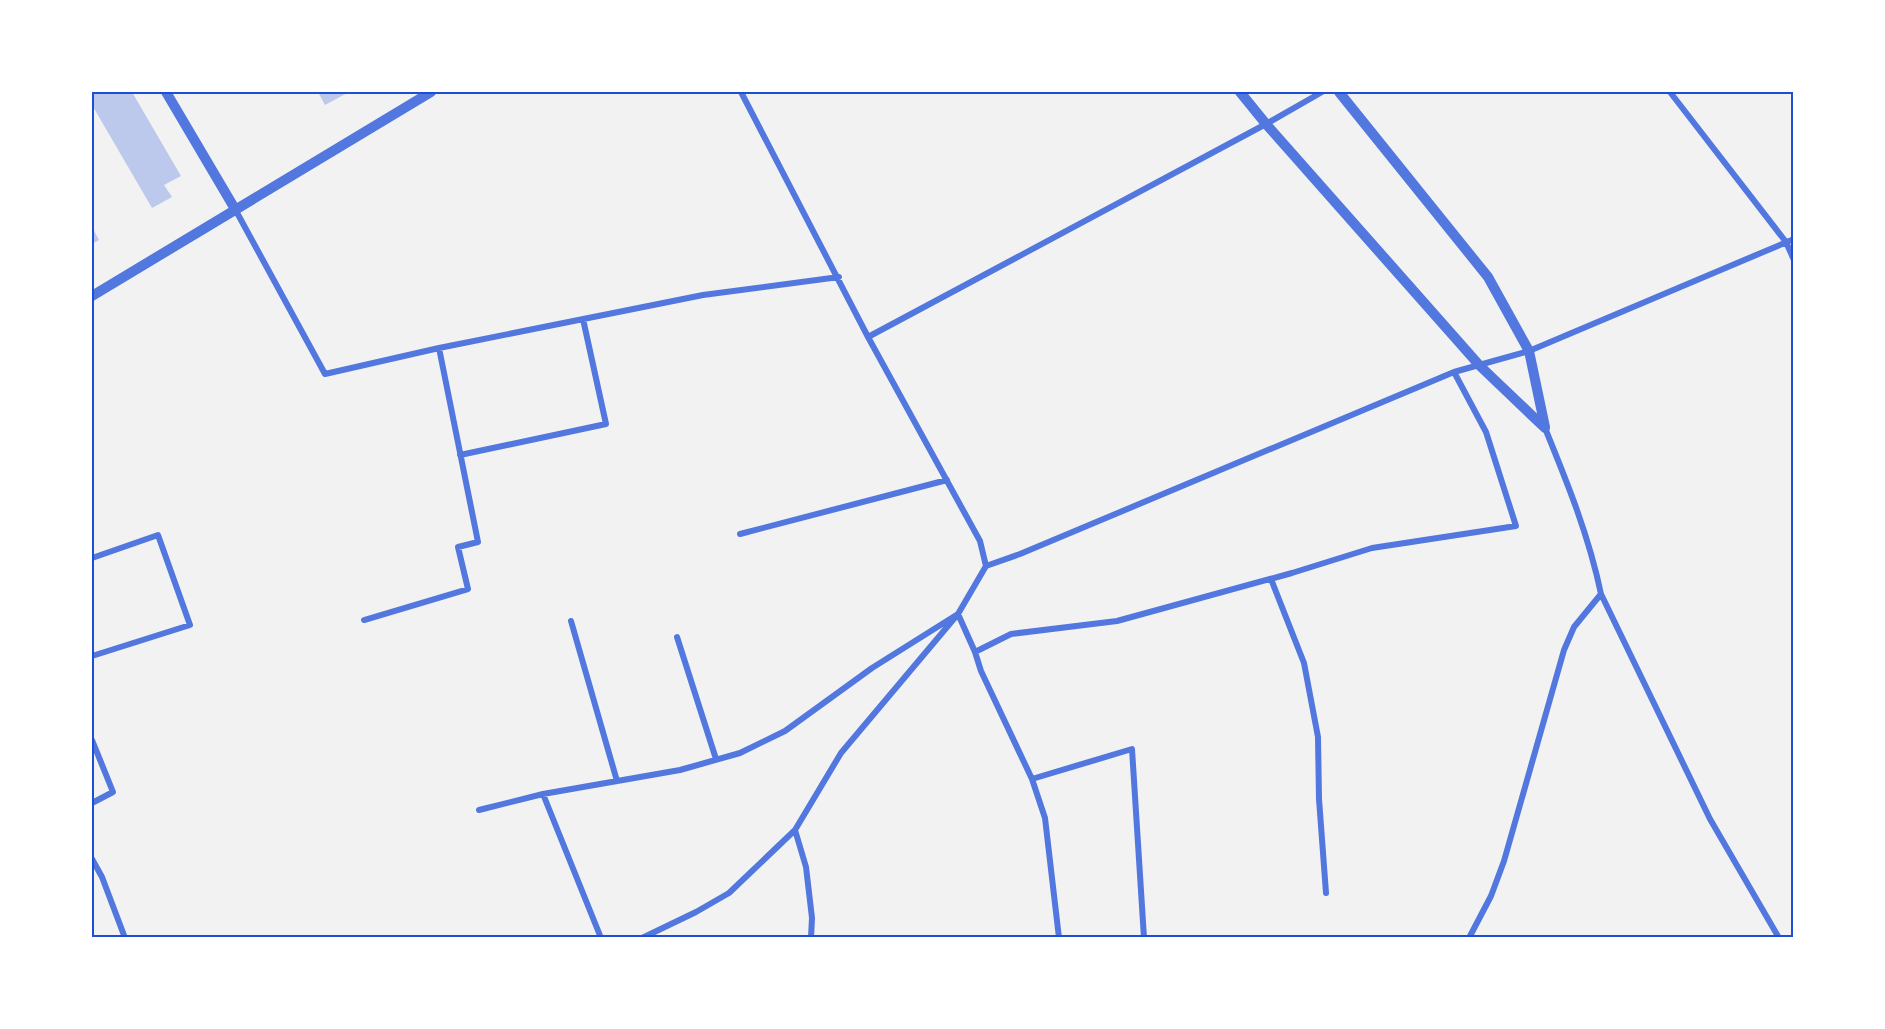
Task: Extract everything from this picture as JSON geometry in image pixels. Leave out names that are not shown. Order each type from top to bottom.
[{"type":"street","points":[[166,92],[235,209],[325,374],[439,348],[702,295],[839,278]]},
{"type":"street","points":[[92,296],[431,92]]},
{"type":"street","points":[[741,92],[868,337],[980,541],[986,566]]},
{"type":"street","points":[[1240,92],[1480,366],[1545,428]]},
{"type":"street","points":[[868,337],[1322,92]]},
{"type":"street","points":[[1339,92],[1488,278],[1529,351],[1545,428],[1574,500],[1595,564],[1601,594],[1710,819],[1779,938]]},
{"type":"street","points":[[1670,92],[1786,242],[1794,260]]},
{"type":"street","points":[[642,938],[696,912],[729,892],[795,830],[841,753],[958,614],[986,566],[1031,550],[1454,372],[1529,351],[1794,240]]},
{"type":"street","points":[[460,455],[606,424],[583,319]]},
{"type":"street","points":[[364,620],[468,589],[458,547],[478,542],[439,348]]},
{"type":"street","points":[[975,652],[1011,634],[1117,621],[1271,579],[1372,548],[1516,526],[1486,432],[1454,372]]},
{"type":"street","points":[[740,534],[947,480]]},
{"type":"street","points":[[92,558],[158,535],[190,625],[92,656]]},
{"type":"street","points":[[1271,579],[1305,663],[1318,737],[1319,799],[1326,893]]},
{"type":"street","points":[[1468,938],[1491,896],[1504,861],[1564,650],[1574,627],[1601,594]]},
{"type":"street","points":[[958,614],[981,670],[1032,779],[1045,818],[1059,938]]},
{"type":"street","points":[[479,810],[543,794],[680,770],[740,753],[785,731],[872,668],[958,614]]},
{"type":"street","points":[[571,621],[617,781]]},
{"type":"street","points":[[677,637],[716,759]]},
{"type":"street","points":[[92,740],[113,792],[92,802]]},
{"type":"street","points":[[1032,779],[1132,749],[1144,938]]},
{"type":"street","points":[[543,794],[601,938]]},
{"type":"street","points":[[795,830],[806,867],[812,918],[811,938]]},
{"type":"street","points":[[92,859],[102,877],[125,938]]},
{"type":"building","points":[[92,92],[132,92],[181,176],[164,185],[172,197],[152,208],[92,105]]},
{"type":"building","points":[[318,92],[349,92],[325,105]]},
{"type":"building","points":[[92,227],[99,240],[92,244]]}]
